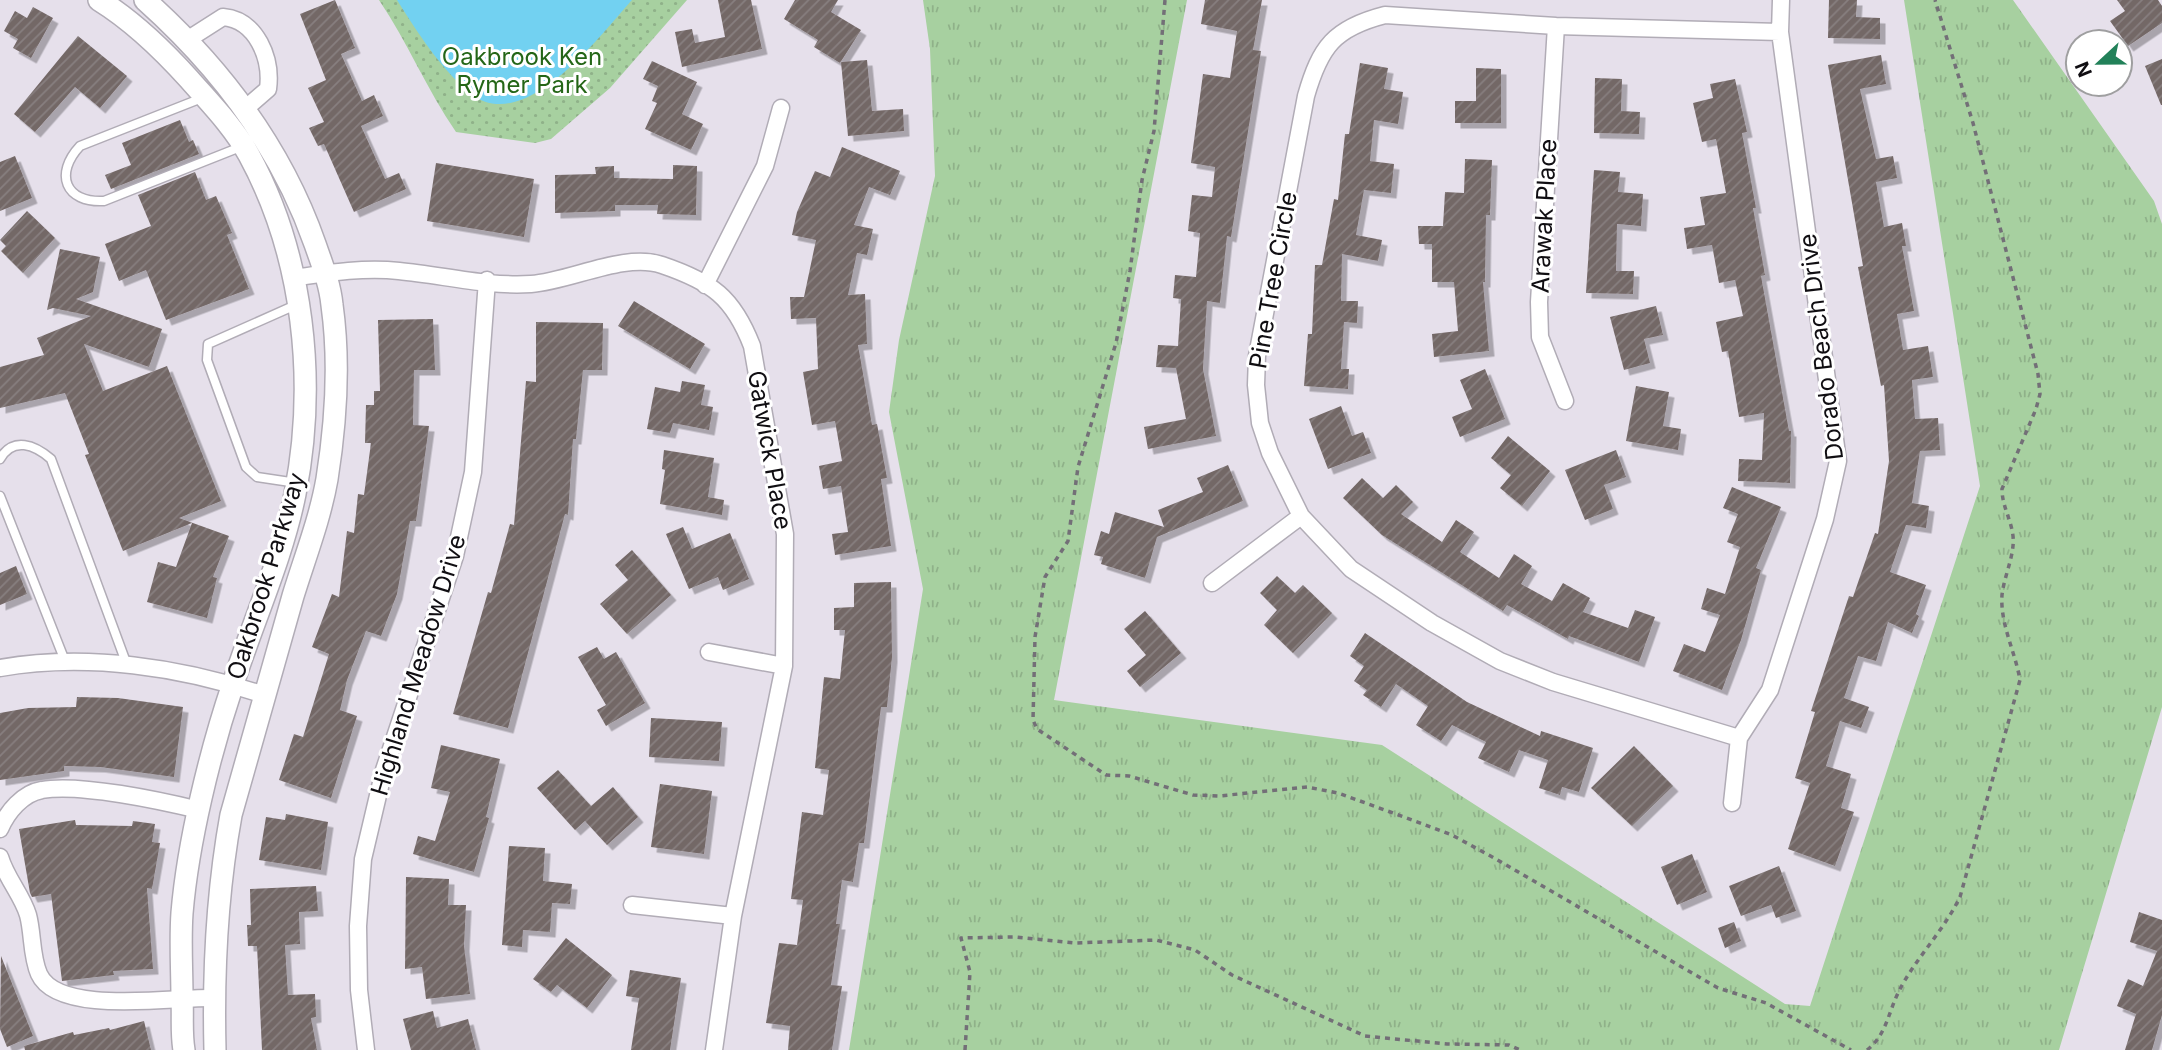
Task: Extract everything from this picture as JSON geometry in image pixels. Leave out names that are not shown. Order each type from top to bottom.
[{"type":"street","name":"Oakbrook Parkway","points":[[99,0],[138,29],[227,121],[243,146],[270,196],[293,278],[306,380],[297,483],[252,635],[233,684],[200,810],[182,911],[184,1050]]},
{"type":"street","name":"Oakbrook Parkway","points":[[145,0],[187,40],[246,108],[291,183],[325,273],[332,303],[336,394],[327,481],[310,548],[264,695],[231,815],[222,862],[213,998],[215,1050]]},
{"type":"street","name":"Dorado Beach Drive","points":[[1732,803],[1739,738],[1770,691],[1825,519],[1838,461],[1780,32],[1781,0]]},
{"type":"street","name":"Pine Tree Circle","points":[[1739,738],[1552,681],[1500,661],[1432,623],[1351,569],[1301,516],[1284,486],[1260,423],[1257,356],[1306,96],[1315,63],[1338,33],[1360,22],[1385,15],[1556,26],[1780,32]]},
{"type":"street","points":[[187,40],[223,17],[238,21],[256,36],[267,64],[268,89],[246,108]]},
{"type":"street","name":"Arawak Place","points":[[1556,26],[1539,302],[1540,337],[1565,401]]},
{"type":"street","points":[[705,285],[765,166],[781,108]]},
{"type":"street","name":"Gatwick Place","points":[[293,278],[325,273],[382,270],[511,285],[552,282],[631,262],[648,262],[719,290],[733,306],[752,346],[785,534],[784,666],[733,916],[713,1050]]},
{"type":"street","name":"Highland Meadow Drive","points":[[366,1050],[359,965],[363,859],[384,770],[455,556],[473,472],[487,281]]},
{"type":"street","points":[[1212,583],[1301,516]]},
{"type":"street","points":[[709,652],[784,666]]},
{"type":"street","points":[[0,668],[86,660],[233,684],[264,695]]},
{"type":"street","points":[[0,829],[7,813],[41,789],[121,795],[200,810]]},
{"type":"street","points":[[0,857],[6,876],[27,913],[39,973],[50,988],[93,1000],[127,1003],[182,997],[213,998]]},
{"type":"street","points":[[632,905],[733,916]]},
{"type":"lane","points":[[205,97],[80,146],[66,161],[65,173],[71,191],[86,202],[104,201],[243,146]]},
{"type":"lane","points":[[297,483],[257,477],[246,467],[207,360],[208,344],[298,304]]},
{"type":"lane","points":[[0,459],[5,450],[19,445],[36,446],[51,459],[127,665]]},
{"type":"lane","points":[[0,496],[65,661]]},
{"type":"path","points":[[1165,0],[1154,131],[1142,180],[1130,271],[1116,343],[1077,467],[1068,541],[1045,577],[1035,637],[1033,720],[1037,729],[1106,775],[1129,776],[1193,795],[1219,796],[1307,787],[1338,793],[1440,830],[1496,859],[1717,988],[1766,1003],[1851,1050]]},
{"type":"path","points":[[1867,1050],[1879,1041],[1898,993],[1951,917],[1960,897],[2020,680],[2005,628],[2002,597],[2014,538],[2002,503],[2002,489],[2040,394],[2039,374],[1973,123],[1935,0]]},
{"type":"path","points":[[965,1050],[970,972],[961,939],[1014,937],[1075,943],[1156,940],[1195,950],[1231,975],[1365,1036],[1447,1044],[1509,1045],[1520,1050]]},
{"type":"green space","name":"Oakbrook Ken Rymer Park","points":[[379,0],[687,0],[610,88],[551,139],[535,143],[456,132]]},
{"type":"green space","points":[[923,0],[1187,0],[1054,700],[1382,745],[1785,1004],[1810,1006],[1980,486],[1904,0],[2013,0],[2064,73],[2064,98],[2082,98],[2154,201],[2162,224],[2162,707],[2059,1050],[849,1050],[923,589],[889,412],[899,340],[935,176],[930,49]]},
{"type":"water","points":[[397,0],[632,0],[560,76],[537,92],[514,102],[491,103],[470,93],[449,73]]},
{"type":"building","points":[[335,0],[355,48],[341,54],[362,101],[374,95],[383,116],[361,126],[385,179],[399,173],[406,189],[354,212],[324,144],[318,146],[309,128],[324,122],[308,88],[326,80],[300,14]]},
{"type":"building","points":[[718,0],[751,0],[762,49],[682,67],[675,32],[692,29],[695,43],[725,37]]},
{"type":"building","points":[[795,0],[838,0],[831,12],[861,30],[840,63],[814,47],[818,40],[784,19]]},
{"type":"building","points":[[1205,0],[1262,0],[1253,50],[1261,51],[1231,237],[1227,236],[1220,303],[1207,301],[1203,369],[1216,436],[1148,449],[1144,427],[1186,419],[1176,368],[1156,367],[1158,345],[1178,346],[1181,299],[1173,298],[1175,275],[1196,277],[1200,233],[1188,231],[1192,195],[1212,197],[1215,167],[1191,163],[1203,74],[1230,78],[1237,31],[1201,24]]},
{"type":"building","points":[[1829,0],[1857,0],[1856,17],[1880,18],[1880,39],[1828,38]]},
{"type":"building","points":[[2117,0],[2158,0],[2162,6],[2162,23],[2134,42],[2134,28],[2115,28],[2110,21],[2125,11]]},
{"type":"building","points":[[33,7],[53,18],[31,58],[13,48],[18,39],[4,31],[15,11],[27,18]]},
{"type":"building","points":[[78,36],[127,76],[100,108],[75,87],[35,132],[14,114]]},
{"type":"building","points":[[1881,55],[1886,84],[1860,89],[1876,159],[1893,156],[1897,178],[1876,182],[1884,227],[1902,223],[1906,246],[1902,246],[1914,311],[1897,314],[1903,350],[1928,346],[1933,377],[1912,380],[1915,419],[1938,418],[1940,450],[1920,451],[1912,503],[1929,506],[1926,528],[1906,525],[1890,572],[1926,585],[1916,614],[1919,616],[1912,633],[1888,622],[1876,661],[1858,656],[1844,698],[1869,707],[1861,728],[1840,721],[1826,766],[1851,774],[1841,808],[1854,812],[1835,866],[1788,849],[1810,783],[1795,778],[1815,712],[1811,711],[1849,596],[1853,597],[1875,533],[1878,534],[1889,461],[1884,385],[1881,386],[1858,267],[1863,266],[1828,65]]},
{"type":"building","points":[[2162,59],[2162,105],[2161,105],[2145,66]]},
{"type":"building","points":[[867,60],[872,111],[903,109],[904,131],[848,136],[841,62]]},
{"type":"building","points":[[652,61],[697,82],[682,114],[703,124],[691,150],[645,129],[657,103],[652,101],[658,86],[643,79]]},
{"type":"building","points":[[1360,63],[1388,68],[1384,89],[1403,92],[1398,124],[1374,120],[1370,161],[1394,164],[1391,193],[1364,190],[1356,235],[1382,240],[1378,261],[1342,254],[1341,301],[1358,301],[1357,323],[1344,322],[1341,369],[1349,369],[1348,389],[1304,386],[1308,334],[1312,334],[1315,265],[1322,265],[1334,199],[1338,200],[1345,134],[1349,134]]},
{"type":"building","points":[[1476,68],[1501,69],[1501,123],[1455,123],[1455,101],[1476,101]]},
{"type":"building","points":[[1595,78],[1622,79],[1621,111],[1640,112],[1639,134],[1594,133]]},
{"type":"building","points":[[1735,79],[1747,132],[1742,133],[1765,275],[1761,276],[1791,431],[1790,483],[1738,481],[1739,459],[1762,460],[1764,413],[1739,417],[1728,351],[1722,352],[1716,322],[1743,316],[1735,280],[1719,283],[1712,245],[1687,249],[1684,228],[1705,225],[1700,197],[1726,193],[1716,139],[1702,142],[1693,103],[1713,98],[1710,84]]},
{"type":"building","points":[[180,120],[189,142],[193,140],[199,154],[111,189],[105,175],[131,165],[122,143]]},
{"type":"building","points":[[842,147],[900,171],[890,195],[869,187],[854,225],[873,229],[867,255],[857,253],[848,295],[865,294],[867,344],[858,345],[872,425],[877,424],[887,478],[881,479],[891,546],[835,555],[832,534],[848,532],[841,486],[823,489],[819,466],[842,461],[835,421],[812,425],[803,372],[818,369],[816,318],[791,319],[790,297],[804,297],[816,240],[792,235],[797,212],[815,171],[830,177]]},
{"type":"building","points":[[15,156],[32,198],[0,211],[0,162]]},
{"type":"building","points":[[1465,159],[1492,160],[1483,282],[1489,351],[1434,357],[1432,334],[1458,331],[1454,282],[1432,282],[1432,244],[1419,244],[1418,226],[1443,226],[1445,192],[1464,193]]},
{"type":"building","points":[[436,163],[534,179],[524,237],[427,221]]},
{"type":"building","points":[[673,165],[697,166],[696,215],[657,214],[658,205],[615,205],[615,211],[555,213],[555,175],[596,174],[595,167],[614,166],[614,178],[673,179]]},
{"type":"building","points":[[1594,170],[1620,172],[1618,192],[1643,194],[1641,226],[1617,224],[1616,271],[1634,271],[1633,294],[1586,293]]},
{"type":"building","points":[[195,172],[206,200],[216,196],[232,233],[227,235],[249,289],[166,320],[146,270],[119,281],[105,244],[151,226],[138,195]]},
{"type":"building","points":[[27,211],[55,238],[23,273],[1,251],[6,246],[0,240]]},
{"type":"building","points":[[60,249],[100,257],[93,292],[76,299],[162,329],[149,367],[84,344],[103,391],[167,366],[221,501],[179,518],[229,536],[213,577],[217,578],[207,618],[147,602],[158,562],[176,567],[192,523],[123,551],[85,455],[89,454],[65,393],[0,408],[0,367],[44,355],[37,338],[91,316],[53,308],[47,310]]},
{"type":"building","points":[[634,301],[705,344],[690,369],[618,326]]},
{"type":"building","points":[[1656,306],[1663,335],[1644,339],[1650,363],[1624,370],[1610,317]]},
{"type":"building","points":[[433,319],[435,370],[414,370],[413,425],[429,426],[416,521],[410,521],[397,594],[381,636],[366,631],[347,680],[340,710],[357,716],[331,798],[279,780],[294,734],[303,737],[329,654],[312,647],[332,594],[339,597],[347,531],[354,533],[358,494],[364,495],[371,443],[365,443],[366,405],[374,405],[374,391],[380,391],[378,320]]},
{"type":"building","points":[[536,322],[603,323],[602,370],[583,370],[576,439],[573,439],[568,515],[565,514],[508,728],[453,714],[488,592],[491,593],[510,524],[514,525],[526,381],[536,382]]},
{"type":"building","points":[[1485,369],[1505,419],[1460,437],[1452,417],[1472,409],[1460,380]]},
{"type":"building","points":[[682,381],[705,385],[701,405],[713,407],[709,430],[673,423],[670,433],[647,429],[655,387],[680,392]]},
{"type":"building","points":[[1636,386],[1669,392],[1663,426],[1681,429],[1678,450],[1626,441]]},
{"type":"building","points":[[1341,406],[1352,436],[1363,432],[1371,453],[1328,469],[1309,419]]},
{"type":"building","points":[[1508,436],[1550,471],[1522,506],[1500,488],[1511,475],[1491,458]]},
{"type":"building","points":[[664,450],[714,458],[708,497],[724,500],[722,515],[660,504],[665,470],[662,469]]},
{"type":"building","points":[[1616,450],[1626,477],[1604,485],[1613,509],[1585,520],[1565,470]]},
{"type":"building","points":[[1228,465],[1243,501],[1157,537],[1145,578],[1101,564],[1103,557],[1094,555],[1101,531],[1109,534],[1115,512],[1164,527],[1158,510],[1203,492],[1197,478]]},
{"type":"building","points":[[1362,478],[1383,498],[1396,485],[1413,502],[1401,514],[1442,542],[1456,520],[1474,532],[1460,552],[1499,578],[1514,554],[1532,566],[1521,584],[1552,601],[1563,583],[1590,598],[1583,612],[1628,628],[1635,610],[1655,617],[1639,662],[1569,636],[1568,639],[1507,605],[1503,611],[1382,535],[1343,498]]},
{"type":"building","points":[[1732,487],[1781,507],[1756,568],[1761,570],[1741,640],[1722,690],[1673,671],[1684,644],[1705,652],[1720,615],[1701,609],[1707,588],[1725,594],[1740,547],[1727,542],[1738,514],[1723,508]]},
{"type":"building","points":[[683,527],[692,549],[730,533],[749,579],[723,590],[718,577],[689,589],[666,534]]},
{"type":"building","points":[[632,550],[671,595],[627,634],[600,604],[628,580],[615,565]]},
{"type":"building","points":[[16,566],[27,594],[0,605],[0,573]]},
{"type":"building","points":[[1277,576],[1295,593],[1303,585],[1332,613],[1293,653],[1264,625],[1277,610],[1260,593]]},
{"type":"building","points":[[891,582],[892,657],[887,707],[881,707],[864,843],[859,843],[853,882],[842,880],[836,924],[840,924],[831,985],[842,986],[832,1050],[788,1050],[790,1026],[766,1023],[779,943],[797,945],[803,900],[791,899],[802,812],[823,815],[829,770],[815,768],[824,677],[840,679],[845,630],[834,630],[834,608],[854,607],[854,583]]},
{"type":"building","points":[[1145,611],[1181,653],[1140,687],[1127,671],[1146,655],[1124,629]]},
{"type":"building","points":[[1365,633],[1467,702],[1540,736],[1541,731],[1593,748],[1579,792],[1562,787],[1560,795],[1539,788],[1548,760],[1519,750],[1509,772],[1478,758],[1486,742],[1452,725],[1441,741],[1416,725],[1428,706],[1396,684],[1381,707],[1363,695],[1367,690],[1354,681],[1364,666],[1350,656]]},
{"type":"building","points":[[597,647],[604,659],[616,652],[645,703],[606,726],[597,710],[606,705],[578,657]]},
{"type":"building","points":[[77,697],[118,698],[183,707],[174,777],[100,767],[64,766],[64,771],[0,780],[0,713],[28,708],[76,707]]},
{"type":"building","points":[[651,718],[722,722],[719,761],[649,757]]},
{"type":"building","points":[[441,745],[500,759],[486,817],[489,818],[474,872],[413,854],[418,836],[435,841],[450,792],[431,788]]},
{"type":"building","points":[[1634,746],[1673,786],[1632,826],[1591,788]]},
{"type":"building","points":[[558,770],[591,806],[613,787],[638,817],[607,845],[585,821],[575,830],[537,788]]},
{"type":"building","points":[[660,784],[712,791],[704,854],[651,847]]},
{"type":"building","points":[[286,814],[328,822],[321,870],[259,860],[266,817],[285,820]]},
{"type":"building","points":[[75,820],[76,825],[132,826],[133,821],[155,824],[152,842],[160,843],[152,889],[147,888],[153,969],[113,971],[114,975],[62,981],[51,894],[32,897],[30,893],[19,829]]},
{"type":"building","points":[[509,846],[545,848],[543,881],[572,884],[570,904],[552,903],[550,932],[523,930],[522,947],[502,945]]},
{"type":"building","points":[[1692,854],[1707,892],[1677,905],[1661,867]]},
{"type":"building","points":[[1779,866],[1796,911],[1776,918],[1771,905],[1741,916],[1729,886]]},
{"type":"building","points":[[406,877],[449,879],[448,905],[466,905],[464,946],[470,994],[426,999],[422,967],[405,969]]},
{"type":"building","points":[[316,886],[318,911],[299,912],[300,944],[285,945],[288,995],[315,994],[316,1017],[311,1018],[317,1050],[262,1050],[257,946],[248,946],[247,925],[251,925],[250,889]]},
{"type":"building","points":[[2139,912],[2162,920],[2162,1015],[2152,1050],[2125,1050],[2136,1014],[2117,1006],[2128,979],[2143,986],[2157,951],[2130,942]]},
{"type":"building","points":[[1734,922],[1741,941],[1725,948],[1718,928]]},
{"type":"building","points":[[566,938],[612,975],[587,1008],[557,985],[551,992],[533,979]]},
{"type":"building","points":[[1,956],[33,1036],[7,1047],[0,1029]]},
{"type":"building","points":[[630,970],[681,978],[670,1050],[631,1050],[639,998],[626,996]]},
{"type":"building","points":[[433,1011],[437,1028],[468,1019],[476,1050],[411,1050],[403,1019]]},
{"type":"building","points":[[144,1021],[151,1050],[25,1050],[24,1046],[73,1032],[74,1035],[109,1028],[110,1030]]}]
